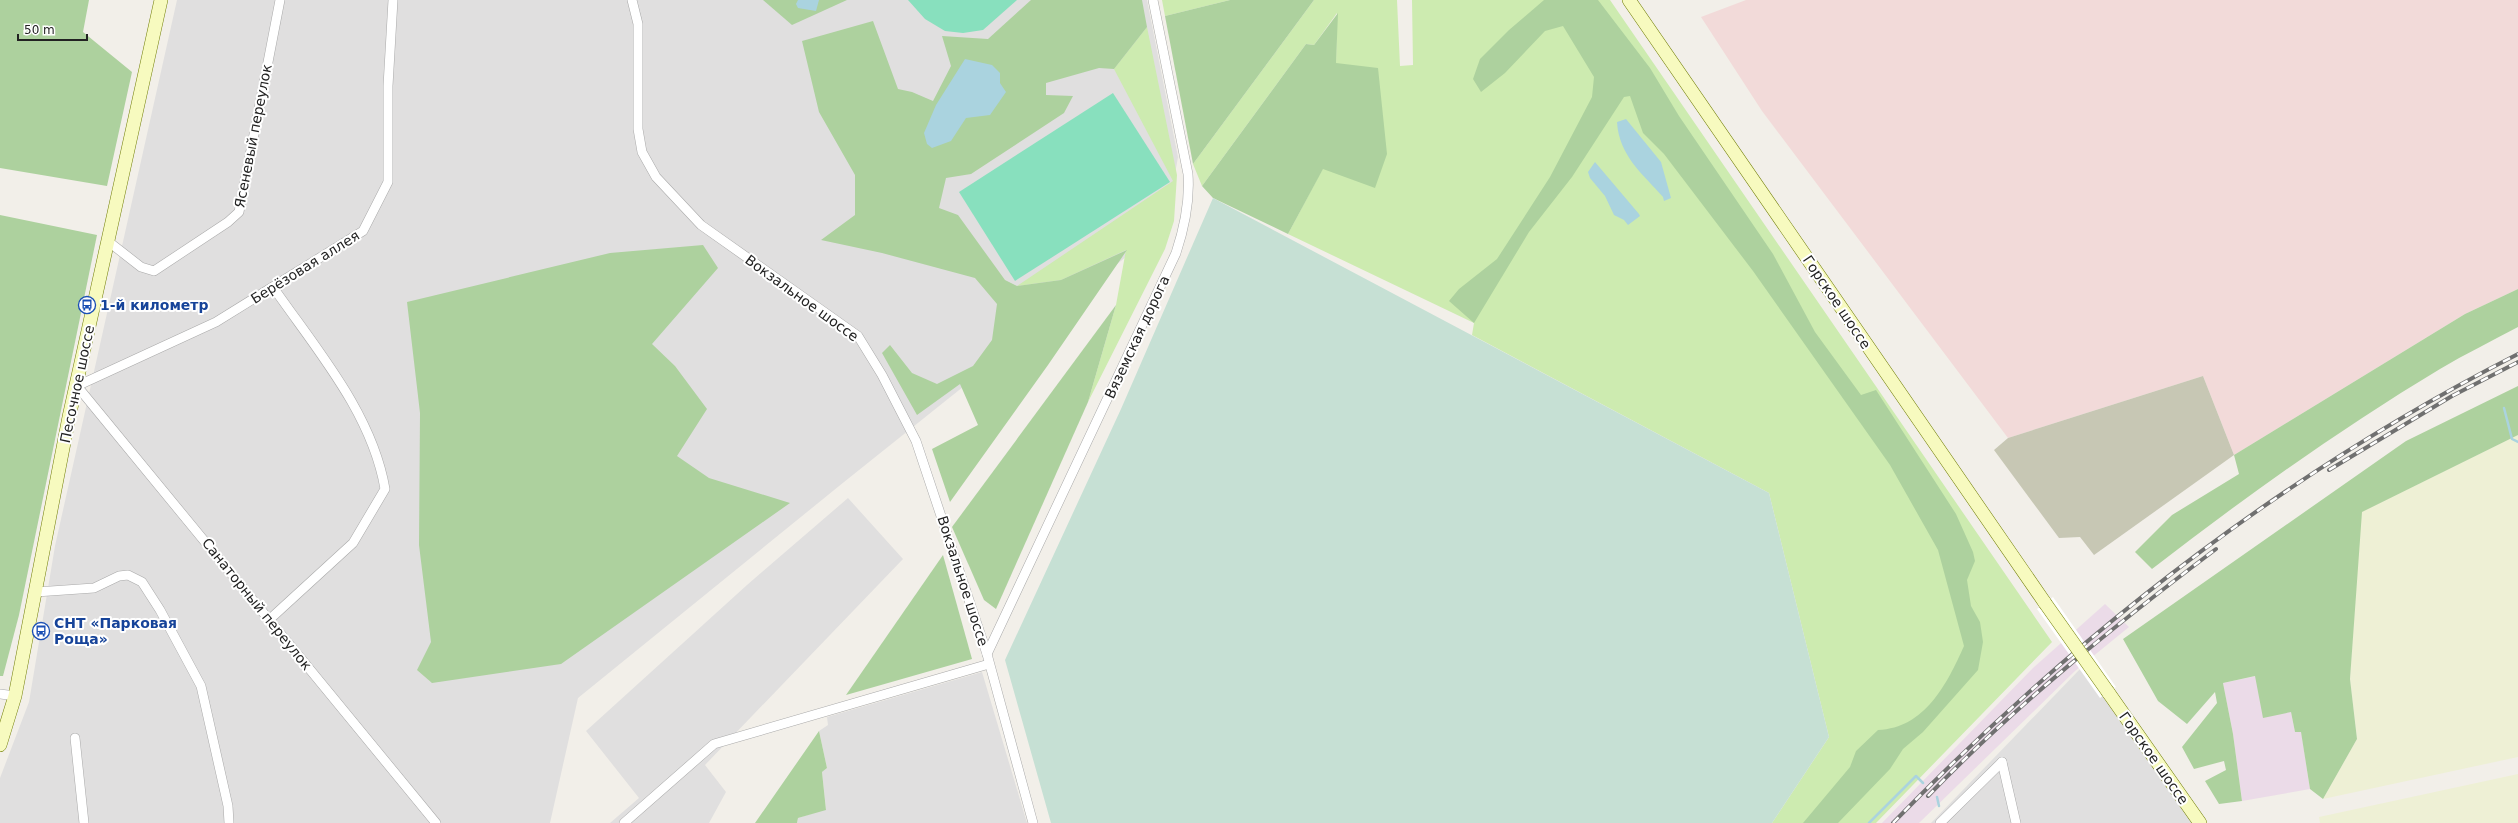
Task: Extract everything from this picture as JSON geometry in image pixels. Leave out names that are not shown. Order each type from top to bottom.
[{"type":"main road","name":"Песочное шоссе","points":[[0,745],[15,696],[77,386],[161,0]]},
{"type":"main road","name":"Горское шоссе","points":[[1629,0],[2045,603],[2200,823]]},
{"type":"street","name":"Ясеневый переулок","points":[[109,242],[141,267],[154,271],[228,222],[239,212],[280,0]]},
{"type":"street","name":"Берёзовая аллея","points":[[77,386],[216,322],[363,232],[388,182],[388,86],[393,0]]},
{"type":"street","name":"Вокзальное шоссе","points":[[632,0],[638,24],[638,128],[646,158],[656,177],[701,225],[858,336],[882,375],[916,441],[987,654],[1033,823]]},
{"type":"street","name":"Вяземская дорога","points":[[987,654],[1116,385],[1176,252],[1182,234],[1188,199],[1188,174],[1154,0]]},
{"type":"street","points":[[270,619],[353,544],[385,489],[381,467],[362,422],[327,364],[272,287]]},
{"type":"street","name":"Санаторный переулок","points":[[77,386],[270,619],[436,823]]},
{"type":"street","points":[[36,592],[94,588],[119,576],[128,575],[142,582],[160,610],[201,686],[228,806],[230,823]]},
{"type":"street","points":[[624,823],[714,744],[989,664]]},
{"type":"street","points":[[0,694],[15,696]]},
{"type":"street","points":[[75,738],[84,823]]},
{"type":"street","points":[[1940,823],[2002,762],[2016,823]]},
{"type":"shaded area","points":[[177,0],[1147,0],[1178,157],[1166,225],[844,482],[578,698],[550,823],[0,823],[0,778],[29,702],[55,546]]},
{"type":"shaded area","points":[[1746,0],[2518,0],[2518,289],[2465,314],[2234,455],[2203,376],[2008,438],[1762,111],[1701,17]]},
{"type":"shaded area","points":[[1213,198],[1769,493],[1829,737],[1772,823],[1051,823],[1005,660],[1121,409]]},
{"type":"shaded area","points":[[2203,376],[2234,455],[2094,555],[2080,537],[2059,538],[1994,450],[2008,438]]},
{"type":"shaded area","points":[[2518,435],[2518,757],[2323,799],[2357,739],[2350,679],[2361,512]]},
{"type":"shaded area","points":[[848,498],[903,559],[705,765],[726,792],[709,823],[610,823],[639,798],[586,731],[747,585]]},
{"type":"shaded area","points":[[2105,604],[2129,627],[2075,671],[1919,823],[1882,823],[2033,668]]},
{"type":"shaded area","points":[[2082,667],[2192,823],[1931,823]]},
{"type":"shaded area","points":[[982,672],[1027,823],[797,823],[798,818],[826,809],[822,772],[827,768],[819,731],[828,725],[827,717]]},
{"type":"shaded area","points":[[2256,676],[2291,712],[2295,732],[2301,731],[2310,789],[2242,801],[2233,734],[2223,683]]},
{"type":"shaded area","points":[[2518,774],[2518,823],[2320,823],[2319,817]]},
{"type":"green space","points":[[0,0],[89,0],[83,32],[132,72],[107,186],[0,168]]},
{"type":"green space","points":[[763,0],[847,0],[792,25]]},
{"type":"green space","points":[[908,0],[1017,0],[983,30],[963,33],[945,31],[925,19]]},
{"type":"green space","points":[[1031,0],[1142,0],[1147,27],[1114,69],[1099,68],[1046,83],[1046,95],[1073,96],[1064,113],[971,174],[946,178],[939,208],[958,215],[1005,280],[1017,286],[1061,280],[1127,250],[1048,365],[950,502],[932,449],[978,425],[960,384],[917,415],[882,353],[890,345],[912,373],[937,384],[973,366],[992,340],[997,304],[975,278],[882,253],[821,240],[855,215],[855,175],[819,112],[802,41],[873,21],[898,89],[912,92],[933,101],[951,66],[942,36],[988,39]]},
{"type":"green space","points":[[1162,0],[1230,0],[1165,16]]},
{"type":"green space","points":[[1230,0],[1314,0],[1193,164],[1165,16]]},
{"type":"green space","points":[[1314,0],[1397,0],[1400,66],[1413,65],[1412,0],[1610,0],[2052,642],[1876,823],[1772,823],[1829,737],[1769,493],[1472,335],[1474,323],[1288,234],[1323,168],[1375,187],[1336,63],[1337,13],[1314,45],[1306,44],[1202,186],[1193,164]]},
{"type":"green space","points":[[1544,0],[1598,0],[1650,68],[1679,116],[1773,254],[1815,332],[1861,395],[1876,390],[1956,514],[1973,552],[1975,561],[1967,580],[1971,606],[1980,622],[1983,642],[1978,670],[1923,732],[1903,749],[1890,769],[1838,823],[1803,823],[1850,767],[1856,751],[1878,730],[1894,727],[1909,721],[1921,713],[1932,702],[1950,675],[1964,646],[1938,550],[1890,465],[1753,271],[1664,154],[1643,133],[1630,96],[1624,97],[1572,177],[1529,232],[1474,323],[1449,301],[1459,289],[1497,259],[1550,177],[1592,97],[1594,77],[1563,26],[1545,31],[1505,73],[1481,92],[1473,79],[1480,59],[1509,30]]},
{"type":"green space","points":[[1338,13],[1336,63],[1378,68],[1387,154],[1375,188],[1323,169],[1288,234],[1213,198],[1202,186],[1306,44],[1314,45]]},
{"type":"green space","points":[[1147,27],[1177,175],[1174,221],[1165,249],[1088,402],[1116,305],[1126,250],[1061,280],[1017,286],[1173,181],[1114,69]]},
{"type":"green space","points":[[1113,93],[1170,182],[1015,281],[959,192]]},
{"type":"green space","points":[[0,215],[97,235],[19,615],[3,676],[0,676]]},
{"type":"green space","points":[[703,245],[718,268],[652,344],[675,366],[707,409],[677,456],[709,478],[790,503],[561,664],[432,683],[417,670],[431,642],[419,545],[420,413],[407,302],[610,253]]},
{"type":"green space","points":[[2518,289],[2518,327],[2449,363],[2366,415],[2293,464],[2152,569],[2135,552],[2172,515],[2239,474],[2234,455],[2465,314]]},
{"type":"green space","points":[[1116,305],[1088,402],[996,609],[984,600],[952,527]]},
{"type":"green space","points":[[2518,386],[2518,435],[2362,512],[2350,679],[2357,739],[2323,799],[2310,789],[2301,732],[2295,732],[2291,712],[2263,718],[2255,676],[2223,683],[2233,734],[2242,801],[2219,804],[2205,781],[2226,770],[2224,761],[2194,769],[2182,747],[2217,703],[2215,692],[2187,724],[2158,701],[2123,639],[2406,441]]},
{"type":"green space","points":[[943,555],[972,659],[846,695]]},
{"type":"green space","points":[[819,731],[827,768],[822,772],[826,810],[798,818],[797,823],[755,823]]},
{"type":"water","points":[[798,0],[819,0],[816,11],[798,8],[796,4]]},
{"type":"water","points":[[965,59],[992,65],[1000,73],[1000,83],[1006,92],[990,115],[966,118],[951,141],[932,148],[927,144],[924,133],[936,105]]},
{"type":"water","points":[[1626,119],[1661,162],[1671,198],[1664,201],[1663,197],[1633,164],[1627,155],[1622,145],[1617,122]]},
{"type":"water","points":[[1595,162],[1639,214],[1640,216],[1628,225],[1624,220],[1614,215],[1605,196],[1590,178],[1588,172]]},
{"type":"pier","points":[[2053,597],[2116,687],[2100,698],[2037,609]]},
{"type":"waterway","points":[[2504,408],[2512,439],[2518,442]]},
{"type":"waterway","points":[[1869,823],[1916,776],[1923,783]]},
{"type":"waterway","points":[[1937,797],[1939,806]]},
{"type":"railway","points":[[1893,823],[1963,754],[2035,687],[2109,623],[2186,563],[2266,505],[2348,451],[2432,401],[2518,354]]},
{"type":"railway","points":[[2329,470],[2452,396],[2518,362]]},
{"type":"railway","points":[[1928,796],[1961,762],[2067,667],[2216,549]]},
{"type":"place","name":"1-й километр","points":[[87,305]]},
{"type":"place","name":"СНТ «Парковая Роща»","points":[[41,631]]}]
